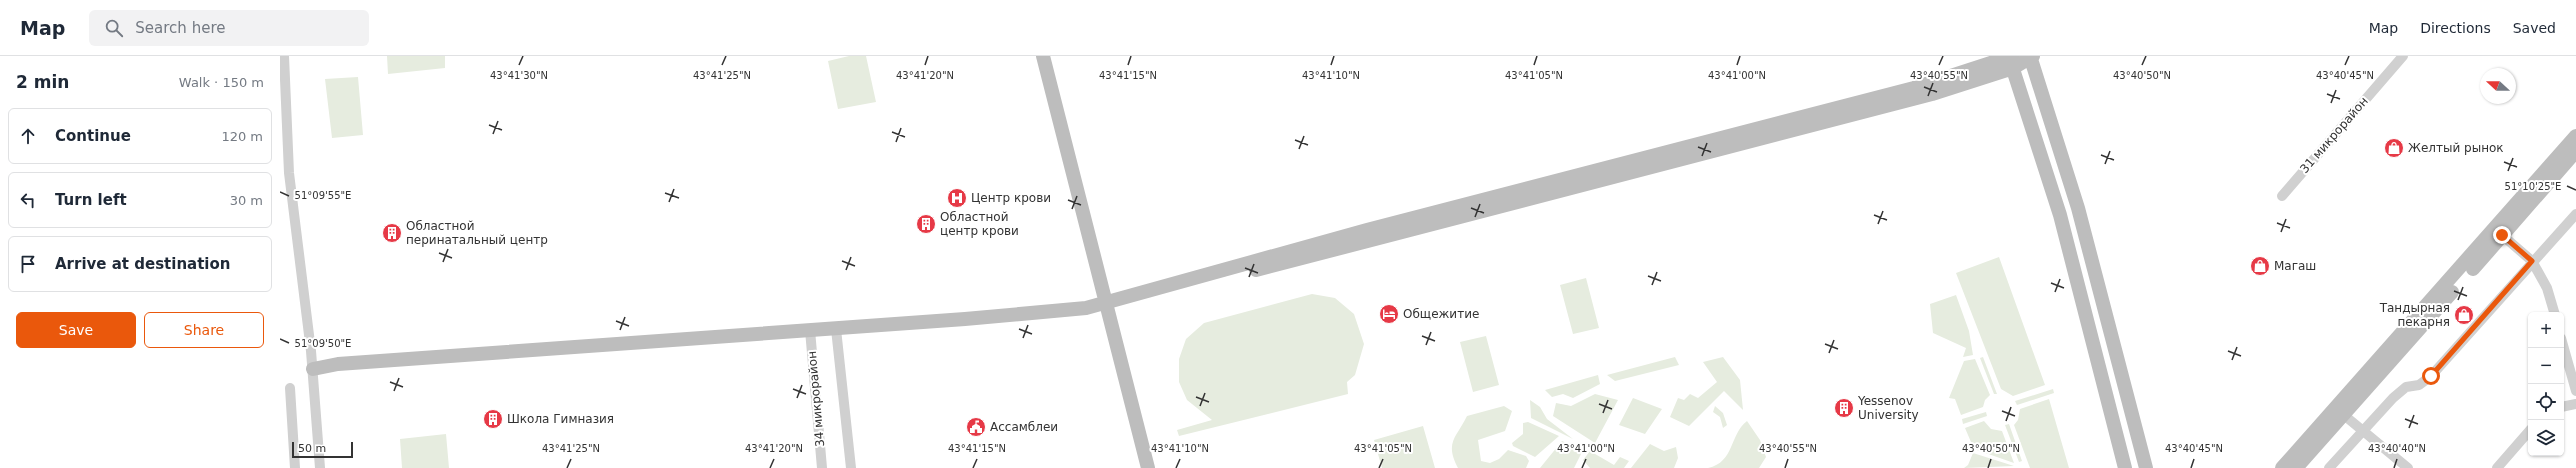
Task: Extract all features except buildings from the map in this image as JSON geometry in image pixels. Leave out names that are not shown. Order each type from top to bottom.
[{"type":"main road","points":[[1038,56],[1103,306],[1148,468]]},
{"type":"main road","points":[[1043,56],[1141,468]]},
{"type":"main road","points":[[313,369],[338,364],[836,329],[1103,306],[1932,94],[2010,59],[2031,57],[2078,208],[2146,468]]},
{"type":"main road","points":[[2010,59],[2060,215],[2124,468]]},
{"type":"main road","points":[[2296,468],[2340,412],[2576,136]]},
{"type":"main road","points":[[2282,468],[2340,412],[2502,235],[2576,151]]},
{"type":"street","points":[[284,56],[289,173],[313,369],[320,468]]},
{"type":"street","name":"31 микрорайон","points":[[2282,196],[2403,56]]},
{"type":"street","points":[[2329,468],[2402,390],[2419,385],[2431,376],[2532,261],[2576,214]]},
{"type":"street","points":[[2502,235],[2532,261],[2547,288],[2553,312]]},
{"type":"street","points":[[836,329],[852,468]]},
{"type":"street","name":"34 микрорайон","points":[[810,330],[822,468]]},
{"type":"street","points":[[2564,348],[2576,391]]},
{"type":"street","points":[[290,388],[295,468]]},
{"type":"street","points":[[2564,406],[2576,404]]},
{"type":"street","points":[[2340,412],[2408,468]]},
{"type":"street","points":[[2497,468],[2528,432]]},
{"type":"shaded area","points":[[387,56],[445,56],[445,68],[388,74]]},
{"type":"shaded area","points":[[849,56],[866,56],[876,102],[838,109],[828,61]]},
{"type":"shaded area","points":[[358,77],[363,135],[332,138],[325,79]]},
{"type":"shaded area","points":[[1999,257],[2045,385],[2013,396],[2001,389],[1956,273]]},
{"type":"shaded area","points":[[1586,278],[1599,328],[1573,334],[1560,285]]},
{"type":"shaded area","points":[[1312,294],[1335,298],[1354,314],[1364,344],[1355,375],[1347,382],[1348,394],[1179,436],[1177,430],[1212,420],[1187,400],[1179,382],[1179,359],[1186,339],[1204,323]]},
{"type":"shaded area","points":[[1956,295],[1969,331],[1973,355],[1963,357],[1966,348],[1933,333],[1930,304]]},
{"type":"shaded area","points":[[1486,336],[1499,385],[1473,392],[1460,342]]},
{"type":"shaded area","points":[[1675,357],[1679,365],[1615,381],[1607,375]]},
{"type":"shaded area","points":[[1723,357],[1740,380],[1743,410],[1724,391],[1689,426],[1670,417],[1678,398],[1684,400],[1690,394],[1698,398],[1717,382],[1703,362]]},
{"type":"shaded area","points":[[1983,357],[1997,394],[1994,394],[1980,358]]},
{"type":"shaded area","points":[[1975,359],[1990,395],[1985,400],[1983,407],[1961,415],[1955,399],[1949,398],[1964,361]]},
{"type":"shaded area","points":[[1598,375],[1600,384],[1573,398],[1563,394],[1552,397],[1545,390]]},
{"type":"shaded area","points":[[2053,389],[2054,393],[2017,405],[2015,401]]},
{"type":"shaded area","points":[[1595,394],[1618,400],[1595,443],[1553,416],[1556,403],[1571,406]]},
{"type":"shaded area","points":[[1633,398],[1662,409],[1645,434],[1619,425]]},
{"type":"shaded area","points":[[2049,399],[2069,468],[2030,468],[2014,425],[2018,420],[2020,409]]},
{"type":"shaded area","points":[[1530,400],[1540,407],[1547,419],[1573,439],[1531,418]]},
{"type":"shaded area","points":[[1504,406],[1512,411],[1505,431],[1478,440],[1481,461],[1490,463],[1499,459],[1508,450],[1526,456],[1529,461],[1526,468],[1458,468],[1452,452],[1452,446],[1456,435],[1467,416]]},
{"type":"shaded area","points":[[1715,406],[1723,413],[1727,425],[1723,428],[1720,417],[1713,412]]},
{"type":"shaded area","points":[[1986,412],[1987,416],[1963,424],[1962,419]]},
{"type":"shaded area","points":[[1747,421],[1760,440],[1766,457],[1759,468],[1708,468],[1717,465],[1723,460],[1737,433]]},
{"type":"shaded area","points":[[1984,421],[1991,429],[2002,431],[2014,463],[1974,449],[1965,428]]},
{"type":"shaded area","points":[[1528,422],[1559,436],[1535,457],[1513,446],[1512,443],[1523,434],[1523,423]]},
{"type":"shaded area","points":[[2009,424],[2022,461],[2019,462],[2005,425]]},
{"type":"shaded area","points":[[1423,426],[1435,468],[1382,468],[1374,440]]},
{"type":"shaded area","points":[[446,434],[449,468],[402,468],[400,439]]},
{"type":"shaded area","points":[[1562,441],[1583,450],[1574,468],[1540,468]]},
{"type":"shaded area","points":[[1650,444],[1664,451],[1676,447],[1678,458],[1674,468],[1631,468]]},
{"type":"shaded area","points":[[1590,451],[1614,465],[1620,457],[1629,461],[1624,468],[1590,468],[1583,460]]},
{"type":"shaded area","points":[[1973,453],[2014,466],[1964,468],[1968,465]]},
{"type":"place","name":"Желтый рынок","points":[[2394,148]]},
{"type":"place","name":"Центр крови","points":[[957,198]]},
{"type":"place","name":"Областной центр крови","points":[[926,224]]},
{"type":"place","name":"Областной перинатальный центр","points":[[392,233]]},
{"type":"place","name":"Магаш","points":[[2260,266]]},
{"type":"place","name":"Общежитие","points":[[1389,314]]},
{"type":"place","name":"Тандырная пекарня","points":[[2464,315]]},
{"type":"place","name":"Yessenov University","points":[[1844,408]]},
{"type":"place","name":"Школа Гимназия","points":[[493,419]]},
{"type":"place","name":"Ассамблеи","points":[[976,427]]},
{"type":"route","points":[[2431,376],[2532,261],[2502,235]]}]
